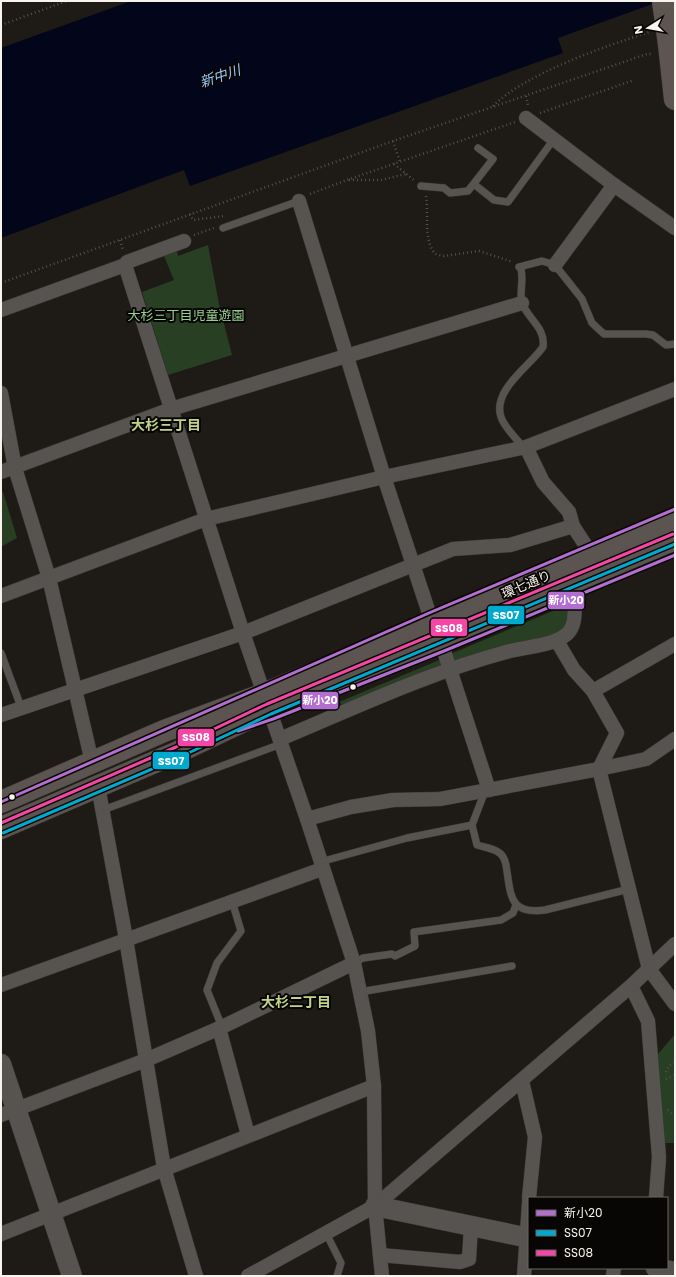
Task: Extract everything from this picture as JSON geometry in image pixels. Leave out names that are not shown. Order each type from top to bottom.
[{"type":"highway","points":[[663,1],[664,43],[675,99]]},
{"type":"main road","points":[[1,802],[164,731],[272,715],[429,613],[675,509]]},
{"type":"main road","name":"環七通り","points":[[272,715],[316,681],[675,522]]},
{"type":"main road","name":"環七通り","points":[[316,681],[675,539]]},
{"type":"main road","points":[[1,828],[178,752],[272,715],[446,660],[575,597],[675,555]]},
{"type":"street","points":[[526,118],[614,185],[675,228]]},
{"type":"street","points":[[555,265],[614,185]]},
{"type":"street","points":[[299,201],[384,477],[429,613]]},
{"type":"street","points":[[1,310],[125,266],[127,262],[184,241]]},
{"type":"street","points":[[125,266],[243,633],[307,819],[354,963],[368,1031],[374,1086],[375,1206],[382,1276]]},
{"type":"street","points":[[1,472],[171,408],[522,303]]},
{"type":"street","points":[[1,596],[206,519],[384,477],[524,447],[675,389]]},
{"type":"street","points":[[1,393],[15,468],[49,578],[92,762]]},
{"type":"street","points":[[524,447],[543,482],[569,512],[573,526],[586,546]]},
{"type":"street","points":[[1,715],[243,633],[453,549],[510,546],[573,526]]},
{"type":"street","points":[[487,791],[446,660],[508,651],[557,641],[568,633],[574,622],[575,597]]},
{"type":"street","points":[[557,641],[574,670],[593,691],[617,733],[599,769],[649,969],[675,1004]]},
{"type":"street","points":[[593,691],[675,644]]},
{"type":"street","points":[[307,819],[351,807],[393,800],[440,799],[646,759],[675,739]]},
{"type":"street","points":[[98,786],[126,939],[164,1168],[196,1276]]},
{"type":"street","points":[[1,984],[232,901],[321,865]]},
{"type":"street","points":[[248,1276],[375,1206],[631,986],[675,944]]},
{"type":"street","points":[[9,1112],[146,1060],[220,1027],[354,963]]},
{"type":"street","points":[[631,986],[648,1021],[659,1157],[656,1197]]},
{"type":"street","points":[[220,1027],[248,1135]]},
{"type":"street","points":[[1,1064],[9,1112],[52,1213],[72,1276]]},
{"type":"street","points":[[522,1081],[535,1137],[530,1197]]},
{"type":"street","points":[[1,1234],[164,1168],[374,1086]]},
{"type":"street","points":[[375,1206],[528,1237],[524,1276]]},
{"type":"street","points":[[380,1255],[460,1262],[469,1259],[471,1226]]},
{"type":"street","points":[[661,1269],[675,1272]]},
{"type":"lane","points":[[475,185],[494,200],[508,202],[554,139]]},
{"type":"lane","points":[[421,186],[444,188],[450,193],[468,191],[475,185],[493,159],[478,148]]},
{"type":"lane","points":[[224,228],[299,201]]},
{"type":"lane","points":[[524,447],[503,421],[500,410],[504,393],[512,380],[543,347],[544,340],[542,333],[522,303],[520,268],[542,261],[555,265],[582,299],[592,323],[604,334],[646,334],[653,335],[666,345],[675,344]]},
{"type":"lane","points":[[1,653],[21,708]]},
{"type":"lane","points":[[102,810],[272,715]]},
{"type":"lane","points":[[487,791],[472,825],[477,845],[498,852],[505,861],[512,897],[516,905],[522,910],[531,912],[545,910],[629,889]]},
{"type":"lane","points":[[321,865],[406,838],[472,825]]},
{"type":"lane","points":[[220,1027],[207,990],[217,963],[241,931],[232,901]]},
{"type":"lane","points":[[354,963],[363,958],[392,954],[395,956],[415,946],[414,932],[501,920],[513,913],[516,905]]},
{"type":"lane","points":[[360,992],[512,966]]},
{"type":"lane","points":[[326,1233],[341,1263],[337,1276]]},
{"type":"path","points":[[1,25],[67,1]]},
{"type":"path","points":[[1,283],[392,141],[647,54],[664,43]]},
{"type":"path","points":[[493,107],[503,96],[553,68],[664,43]]},
{"type":"path","points":[[299,201],[347,180],[634,80]]},
{"type":"path","points":[[392,141],[400,162]]},
{"type":"path","points":[[394,164],[421,186],[425,194],[429,246],[435,254],[444,256],[479,251],[507,259],[520,268]]},
{"type":"path","points":[[347,180],[381,180],[406,174]]},
{"type":"path","points":[[190,214],[193,220],[228,215]]},
{"type":"path","points":[[662,1081],[675,1075]]},
{"type":"green space","name":"大杉三丁目児童遊園","points":[[208,245],[219,304],[232,355],[168,375],[142,292],[174,280],[164,256],[177,251],[178,256]]},
{"type":"green space","points":[[1,492],[3,492],[17,538],[1,547]]},
{"type":"green space","points":[[572,603],[564,629],[554,638],[451,666],[448,655]]},
{"type":"green space","points":[[444,658],[446,668],[342,705],[339,702]]},
{"type":"green space","points":[[675,1034],[675,1143],[660,1143],[653,1060]]},
{"type":"water","name":"新中川","points":[[131,1],[661,1],[558,38],[563,53],[190,186],[184,170],[1,238],[1,48]]},
{"type":"transit line","name":"新小20","points":[[1,802],[429,613],[675,509]]},
{"type":"transit line","name":"SS08","points":[[1,823],[176,747],[267,704],[673,534]]},
{"type":"transit line","name":"SS07","points":[[3,833],[180,757],[271,714],[675,544]]},
{"type":"transit line","name":"新小20","points":[[238,731],[273,719],[444,651],[675,555]]},
{"type":"district","name":"大杉三丁目","points":[[166,425]]},
{"type":"district","name":"大杉二丁目","points":[[296,1002]]}]
